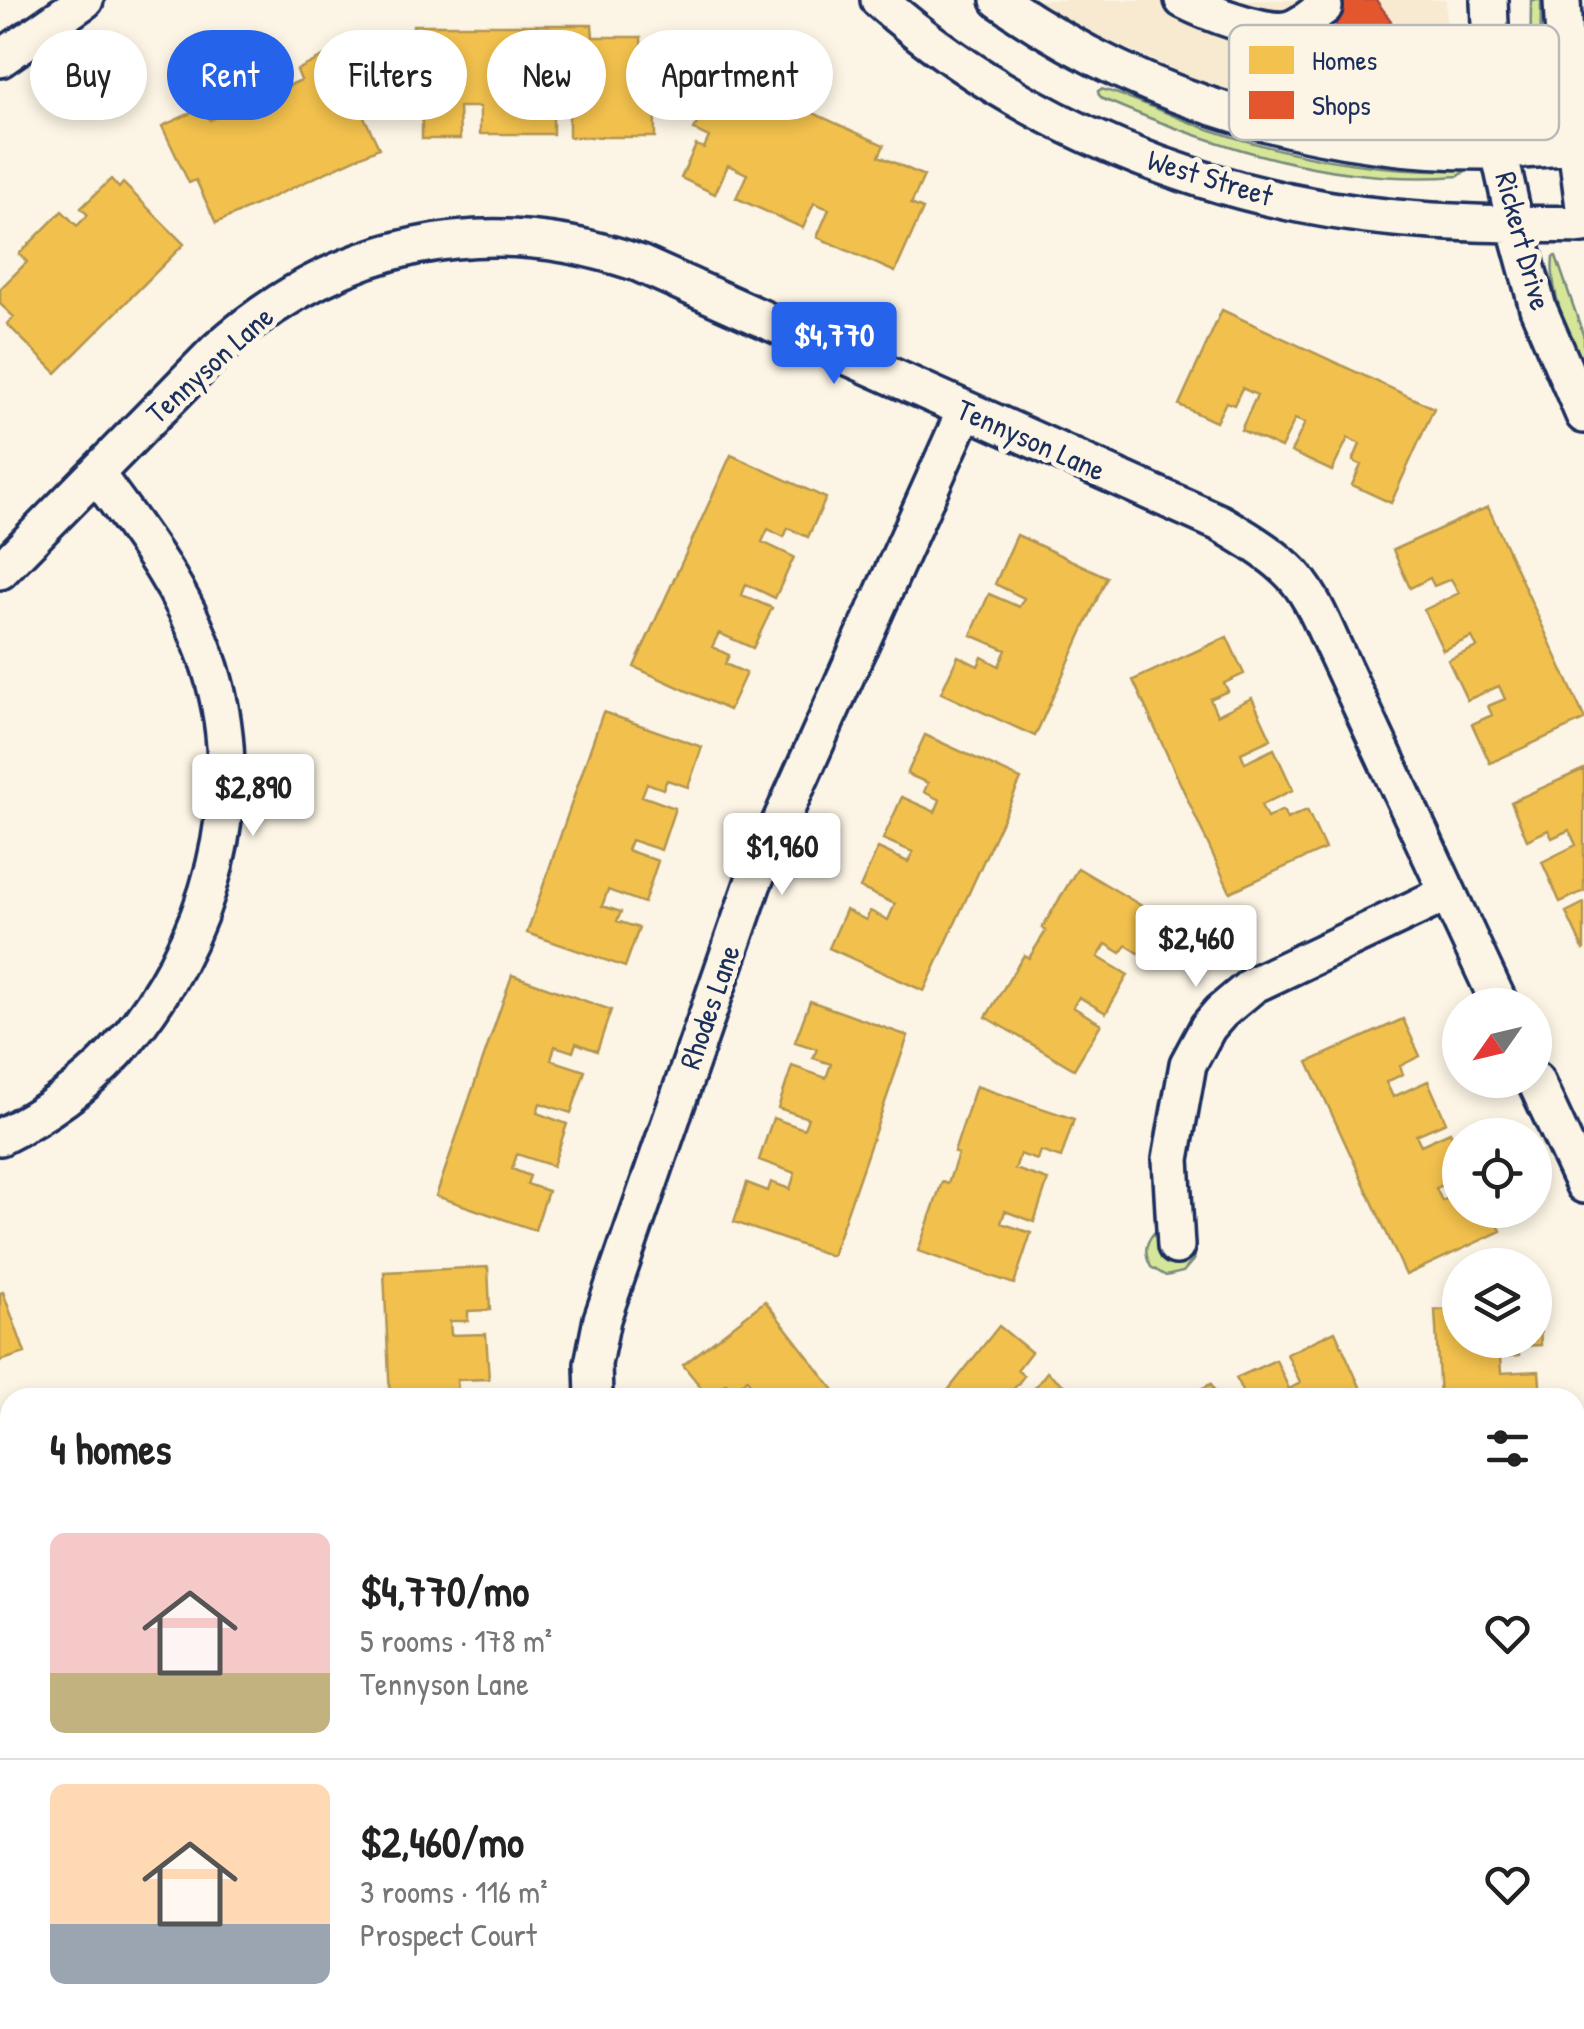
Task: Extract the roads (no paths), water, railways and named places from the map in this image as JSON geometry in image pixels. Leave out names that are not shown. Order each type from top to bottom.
[{"type":"street","points":[[0,59],[85,0]]},
{"type":"street","name":"West Street","points":[[879,0],[1002,90],[1066,124],[1192,175],[1258,194],[1394,218],[1584,225]]},
{"type":"street","points":[[999,0],[1081,52],[1135,78],[1229,113]]},
{"type":"street","points":[[1182,0],[1252,25]]},
{"type":"street","name":"Rickert Drive","points":[[1489,0],[1489,25]]},
{"type":"street","points":[[1562,0],[1565,62],[1584,207]]},
{"type":"street","points":[[1296,25],[1324,6]]},
{"type":"street","points":[[1356,140],[1394,146],[1499,151],[1575,146]]},
{"type":"street","name":"Rickert Drive","points":[[1498,140],[1538,308],[1584,415]]},
{"type":"street","name":"Tennyson Lane","points":[[0,570],[218,350],[255,317],[301,288],[352,264],[439,242],[502,238],[568,243],[603,251],[638,263],[1220,523],[1288,569],[1320,618],[1492,988]]},
{"type":"street","name":"Rhodes Lane","points":[[594,1388],[593,1364],[602,1319],[753,882],[965,411]]},
{"type":"street","points":[[0,1138],[38,1116],[98,1070],[154,1004],[182,958],[208,894],[220,846],[226,757],[208,660],[163,566],[96,474]]},
{"type":"street","points":[[1176,1246],[1171,1159],[1188,1064],[1208,1027],[1253,985],[1448,893]]},
{"type":"street","points":[[1548,1098],[1574,1136],[1584,1185]]}]
